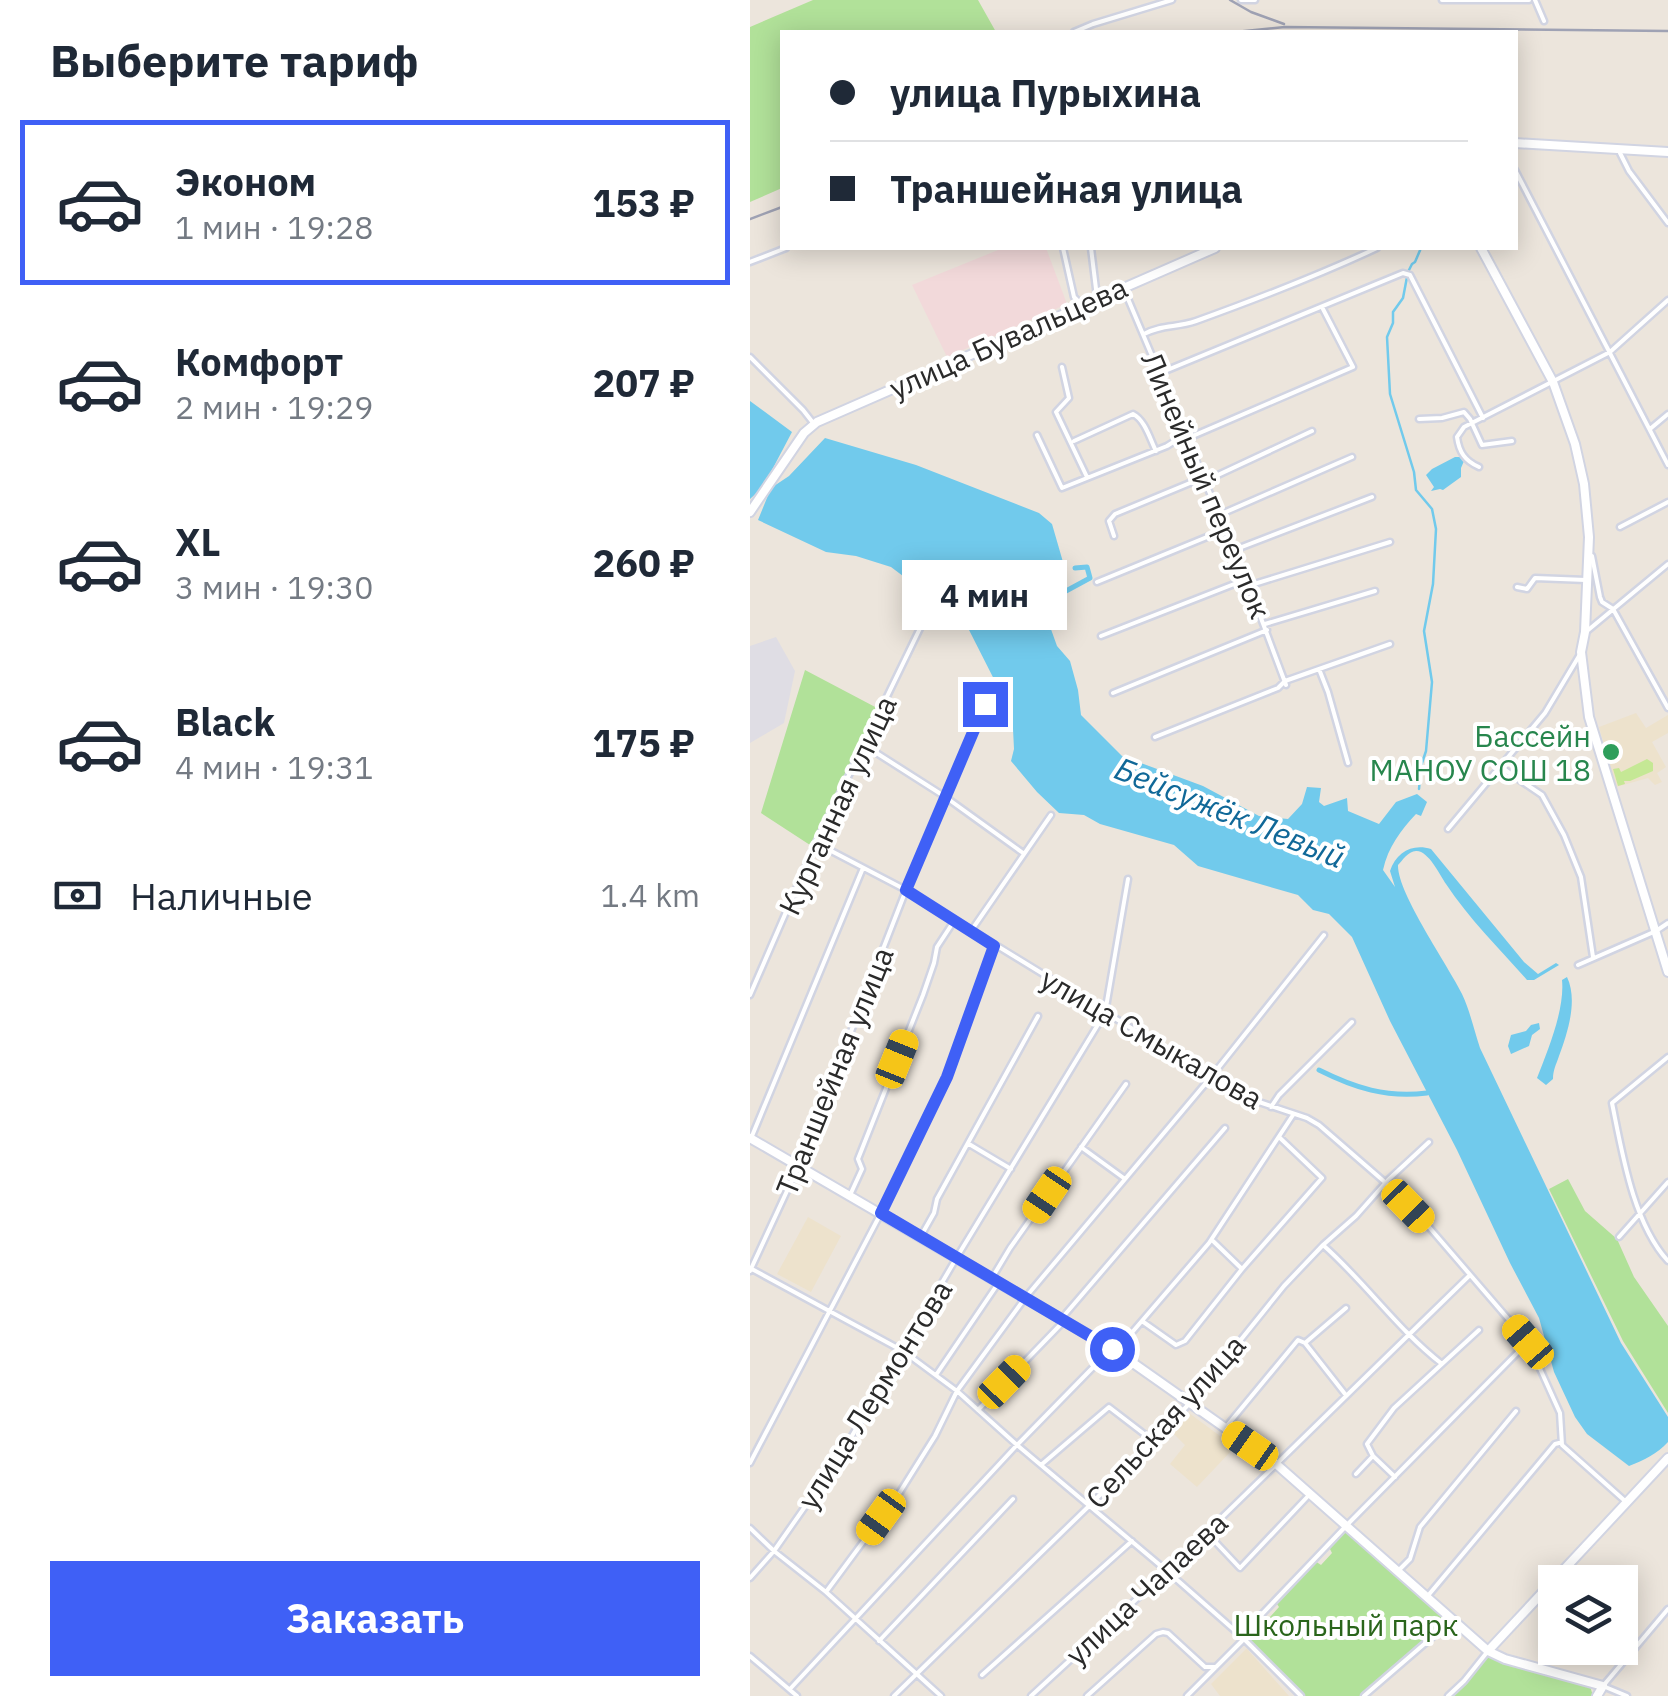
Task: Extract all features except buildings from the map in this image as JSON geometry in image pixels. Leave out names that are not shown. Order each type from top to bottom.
[{"type":"street","points":[[1078,30],[1172,0]]},
{"type":"street","points":[[1241,0],[1255,0]]},
{"type":"street","points":[[1442,0],[1532,0],[1544,20]]},
{"type":"street","points":[[1518,143],[1668,152]]},
{"type":"street","points":[[1618,148],[1629,172],[1668,223]]},
{"type":"street","points":[[1518,176],[1668,464]]},
{"type":"street","points":[[750,262],[781,250]]},
{"type":"street","points":[[1063,250],[1074,297],[1082,304]]},
{"type":"street","points":[[1091,250],[1097,298]]},
{"type":"street","name":"улица Бувальцева","points":[[750,512],[804,432],[814,424],[1210,250]]},
{"type":"street","points":[[1144,334],[1160,326],[1181,326],[1246,303],[1372,250]]},
{"type":"street","points":[[1482,250],[1553,382],[1575,444],[1597,590],[1602,602],[1613,609],[1668,708]]},
{"type":"street","points":[[1160,373],[1403,273],[1410,275],[1483,418]]},
{"type":"street","name":"Линейный переулок","points":[[1123,287],[1248,582],[1285,683]]},
{"type":"street","points":[[1479,467],[1464,458],[1457,442],[1458,433],[1610,352],[1668,300]]},
{"type":"street","points":[[1037,434],[1062,488],[1353,368],[1323,308]]},
{"type":"street","points":[[750,357],[814,424]]},
{"type":"street","points":[[1062,368],[1069,398],[1056,412],[1087,477]]},
{"type":"street","points":[[1419,418],[1442,418],[1464,412],[1482,445],[1512,442]]},
{"type":"street","points":[[1072,442],[1133,414],[1138,416],[1156,451]]},
{"type":"street","points":[[1650,429],[1668,414]]},
{"type":"street","points":[[1114,536],[1108,521],[1115,514],[1204,480],[1312,431]]},
{"type":"street","points":[[1218,515],[1352,457]]},
{"type":"street","points":[[1234,550],[1372,498]]},
{"type":"street","points":[[1620,527],[1668,502]]},
{"type":"street","points":[[1097,582],[1224,530]]},
{"type":"street","points":[[1589,536],[1581,652],[1588,717],[1668,972]]},
{"type":"street","points":[[1101,636],[1248,582],[1390,542]]},
{"type":"street","points":[[1585,632],[1668,564]]},
{"type":"street","points":[[1516,588],[1527,588],[1535,578],[1587,580]]},
{"type":"street","points":[[1113,694],[1266,627],[1375,591]]},
{"type":"street","name":"Курганная улица","points":[[750,995],[816,843],[926,616]]},
{"type":"street","points":[[1155,737],[1390,644]]},
{"type":"street","points":[[1448,830],[1545,713],[1581,652]]},
{"type":"street","points":[[1319,669],[1348,763]]},
{"type":"street","name":"Траншейная улица","points":[[750,1270],[799,1166],[906,890],[985,704]]},
{"type":"street","points":[[864,745],[1023,853]]},
{"type":"street","points":[[1501,766],[1542,795],[1564,835],[1581,878],[1594,957]]},
{"type":"street","points":[[970,932],[1051,815]]},
{"type":"street","name":"улица Смыкалова","points":[[816,843],[906,890],[1211,1076],[1271,1107],[1320,1125],[1387,1184],[1528,1342],[1560,1413],[1561,1442]]},
{"type":"street","points":[[862,868],[751,1139],[1114,1350],[1190,1402],[1276,1463],[1488,1651],[1627,1696]]},
{"type":"street","name":"улица Лермонтова","points":[[750,1578],[840,1458],[1106,1013],[1128,878]]},
{"type":"street","points":[[850,1196],[862,1169],[858,1159],[923,994],[937,947],[954,921]]},
{"type":"street","points":[[1578,965],[1668,923]]},
{"type":"street","points":[[826,1592],[900,1492],[957,1391],[1026,1298],[1324,934]]},
{"type":"street","points":[[750,1463],[881,1213],[947,1077],[994,946]]},
{"type":"street","points":[[921,1236],[937,1199],[1038,1016]]},
{"type":"street","points":[[1271,1107],[1352,1022]]},
{"type":"street","points":[[1668,1056],[1612,1103],[1630,1186],[1646,1225],[1668,1261]]},
{"type":"street","points":[[936,1376],[1081,1147],[1126,1084]]},
{"type":"street","points":[[790,1689],[1017,1445],[1142,1321],[1212,1240],[1294,1114]]},
{"type":"street","points":[[978,1410],[1062,1320],[1225,1128]]},
{"type":"street","points":[[1142,1321],[1170,1342],[1180,1344],[1322,1178],[1279,1138]]},
{"type":"street","name":"Сельская улица","points":[[894,1696],[1190,1402],[1322,1244],[1356,1216],[1429,1142]]},
{"type":"street","points":[[969,1144],[1011,1169]]},
{"type":"street","points":[[1081,1147],[1125,1179]]},
{"type":"street","points":[[1619,1237],[1668,1182]]},
{"type":"street","points":[[1212,1240],[1242,1269]]},
{"type":"street","points":[[1322,1244],[1442,1364]]},
{"type":"street","points":[[750,1270],[903,1352],[957,1391],[1241,1636],[1301,1696]]},
{"type":"street","name":"улица Чапаева","points":[[1031,1696],[1167,1571],[1470,1275]]},
{"type":"street","points":[[1305,1343],[1346,1308]]},
{"type":"street","points":[[1394,1476],[1366,1444],[1386,1416],[1479,1330]]},
{"type":"street","points":[[1226,1428],[1298,1340],[1305,1343],[1346,1395]]},
{"type":"street","points":[[1187,1696],[1394,1476],[1528,1342]]},
{"type":"street","points":[[1041,1465],[1108,1407],[1152,1440]]},
{"type":"street","points":[[1398,1572],[1410,1559],[1420,1527],[1516,1411]]},
{"type":"street","points":[[1426,1598],[1555,1444],[1561,1442],[1627,1502]]},
{"type":"street","points":[[1356,1474],[1373,1456]]},
{"type":"street","points":[[1568,1565],[1668,1458]]},
{"type":"street","points":[[1206,1533],[1240,1568],[1310,1494]]},
{"type":"street","points":[[880,1641],[1013,1500]]},
{"type":"street","points":[[750,1528],[941,1696]]},
{"type":"street","points":[[982,1675],[1132,1542]]},
{"type":"street","points":[[1448,1696],[1538,1597]]},
{"type":"street","points":[[1638,1645],[1668,1610]]},
{"type":"street","points":[[1364,1696],[1452,1621]]},
{"type":"street","points":[[1087,1696],[1163,1632],[1205,1667],[1216,1667]]},
{"type":"street","points":[[750,1656],[797,1696]]},
{"type":"street","points":[[1597,1696],[1621,1665]]},
{"type":"shaded area","points":[[998,250],[1047,250],[1067,304],[947,357],[912,285]]},
{"type":"shaded area","points":[[776,637],[795,671],[784,723],[750,743],[750,646]]},
{"type":"shaded area","points":[[1636,713],[1646,728],[1668,715],[1668,733],[1652,742],[1666,767],[1657,773],[1662,782],[1655,785],[1648,778],[1616,787],[1599,727]]},
{"type":"shaded area","points":[[808,1217],[841,1236],[811,1292],[777,1274]]},
{"type":"shaded area","points":[[1189,1413],[1235,1447],[1197,1487],[1170,1464],[1185,1445],[1171,1431]]},
{"type":"shaded area","points":[[1246,1649],[1289,1696],[1220,1696],[1211,1684]]},
{"type":"green space","points":[[813,0],[978,0],[995,30],[780,30],[780,189],[750,202],[750,27]]},
{"type":"green space","points":[[805,670],[879,709],[810,845],[761,813]]},
{"type":"green space","points":[[1647,759],[1653,763],[1653,771],[1618,786],[1613,769],[1619,768],[1621,772]]},
{"type":"green space","points":[[1568,1179],[1585,1211],[1617,1239],[1634,1277],[1668,1326],[1668,1413],[1623,1341],[1549,1189]]},
{"type":"green space","name":"Школьный парк","points":[[1345,1530],[1446,1618],[1444,1625],[1361,1696],[1303,1696],[1244,1638],[1266,1616],[1270,1617],[1315,1561],[1321,1565],[1332,1553],[1329,1547]]},
{"type":"green space","points":[[1488,1657],[1590,1686],[1593,1696],[1452,1696]]},
{"type":"water","points":[[750,401],[792,432],[763,487],[750,499]]},
{"type":"water","name":"Бейсужёк Левый","points":[[825,438],[916,465],[1039,513],[1052,524],[1065,569],[1038,593],[1057,646],[1070,661],[1081,715],[1122,756],[1203,786],[1259,816],[1288,819],[1302,804],[1307,787],[1321,788],[1319,802],[1324,806],[1347,798],[1348,811],[1379,824],[1396,802],[1417,794],[1427,802],[1421,816],[1416,814],[1410,820],[1388,854],[1383,870],[1395,887],[1390,871],[1396,859],[1412,848],[1431,849],[1524,962],[1538,974],[1556,963],[1559,965],[1527,980],[1465,909],[1425,854],[1413,851],[1398,865],[1406,893],[1462,994],[1480,1048],[1621,1343],[1668,1417],[1668,1442],[1659,1450],[1629,1466],[1587,1434],[1575,1417],[1554,1372],[1539,1318],[1352,937],[1329,914],[1313,910],[1298,895],[1198,866],[1174,845],[1100,824],[1084,815],[1059,813],[1011,761],[1013,729],[1002,695],[951,601],[919,588],[891,567],[826,552],[758,520],[771,488],[789,476]]},
{"type":"water","points":[[1455,457],[1464,461],[1461,477],[1443,490],[1431,491],[1434,487],[1426,475]]},
{"type":"water","points":[[1567,977],[1572,996],[1566,1037],[1553,1079],[1546,1085],[1537,1078],[1558,1016],[1562,980]]},
{"type":"water","points":[[1539,1023],[1540,1029],[1532,1035],[1529,1046],[1511,1054],[1511,1035]]},
{"type":"waterway","points":[[1408,272],[1420,250]]},
{"type":"waterway","points":[[1407,277],[1387,337],[1390,394],[1416,490],[1432,509],[1436,529],[1433,584],[1424,631],[1432,682],[1419,789]]},
{"type":"waterway","points":[[1041,600],[1090,578],[1087,567],[1075,568]]},
{"type":"waterway","points":[[1319,1070],[1371,1090],[1427,1093]]},
{"type":"railway","points":[[1230,0],[1284,24]]},
{"type":"railway","points":[[1255,30],[1285,27],[1668,31]]},
{"type":"railway","points":[[750,219],[780,208]]},
{"type":"place","name":"Бассейн МАНОУ СОШ 18","points":[[1611,752]]},
{"type":"route","points":[[985,704],[906,890],[994,946],[947,1077],[881,1213],[1112,1349]]}]
